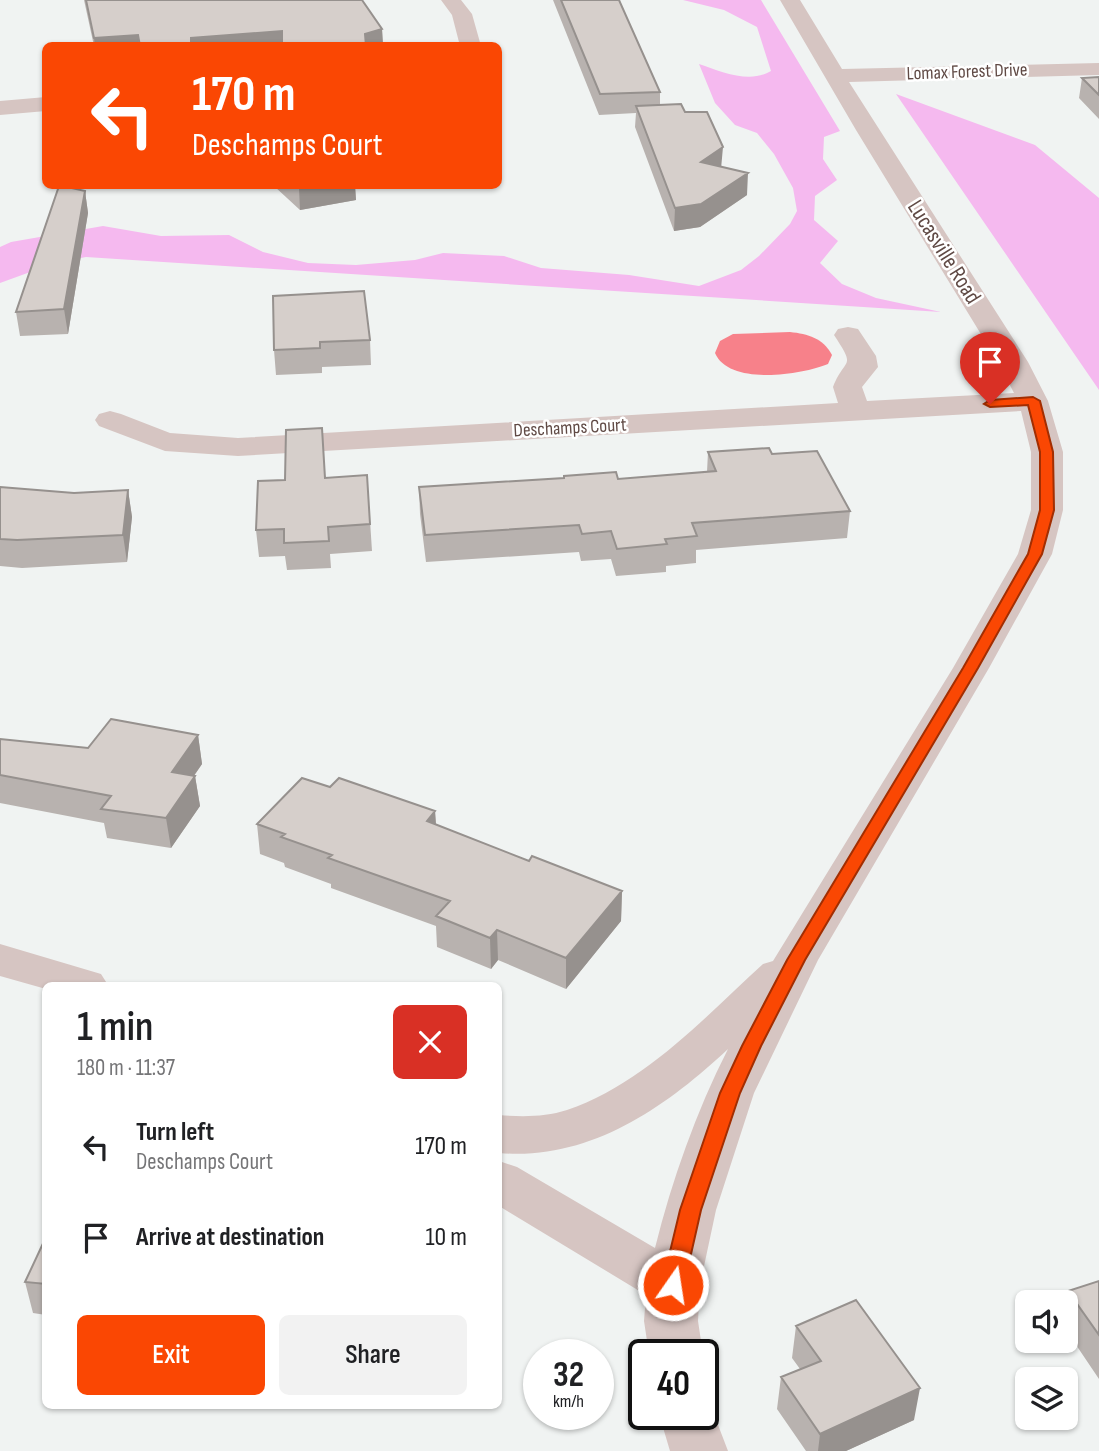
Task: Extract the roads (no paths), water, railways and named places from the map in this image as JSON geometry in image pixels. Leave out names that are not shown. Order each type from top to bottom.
[{"type":"street","points":[[451,0],[462,14],[470,42]]},
{"type":"street","name":"Lucasville Road","points":[[674,1339],[671,1321],[673,1285],[690,1210],[730,1093],[796,960],[971,668],[1035,554],[1047,510],[1046,452],[1033,401],[1013,362],[790,0]]},
{"type":"street","name":"Lomax Forest Drive","points":[[835,76],[1099,69]]},
{"type":"street","points":[[0,108],[42,104]]},
{"type":"street","points":[[848,335],[862,356],[863,367],[846,382],[845,387],[858,411]]},
{"type":"street","name":"Deschamps Court","points":[[110,420],[165,442],[239,447],[1033,401]]},
{"type":"street","points":[[0,960],[75,982]]},
{"type":"street","points":[[502,1135],[538,1135],[586,1123],[621,1107],[674,1069],[796,960]]},
{"type":"street","points":[[502,1183],[673,1285]]},
{"type":"street","points":[[692,1430],[699,1451]]}]
